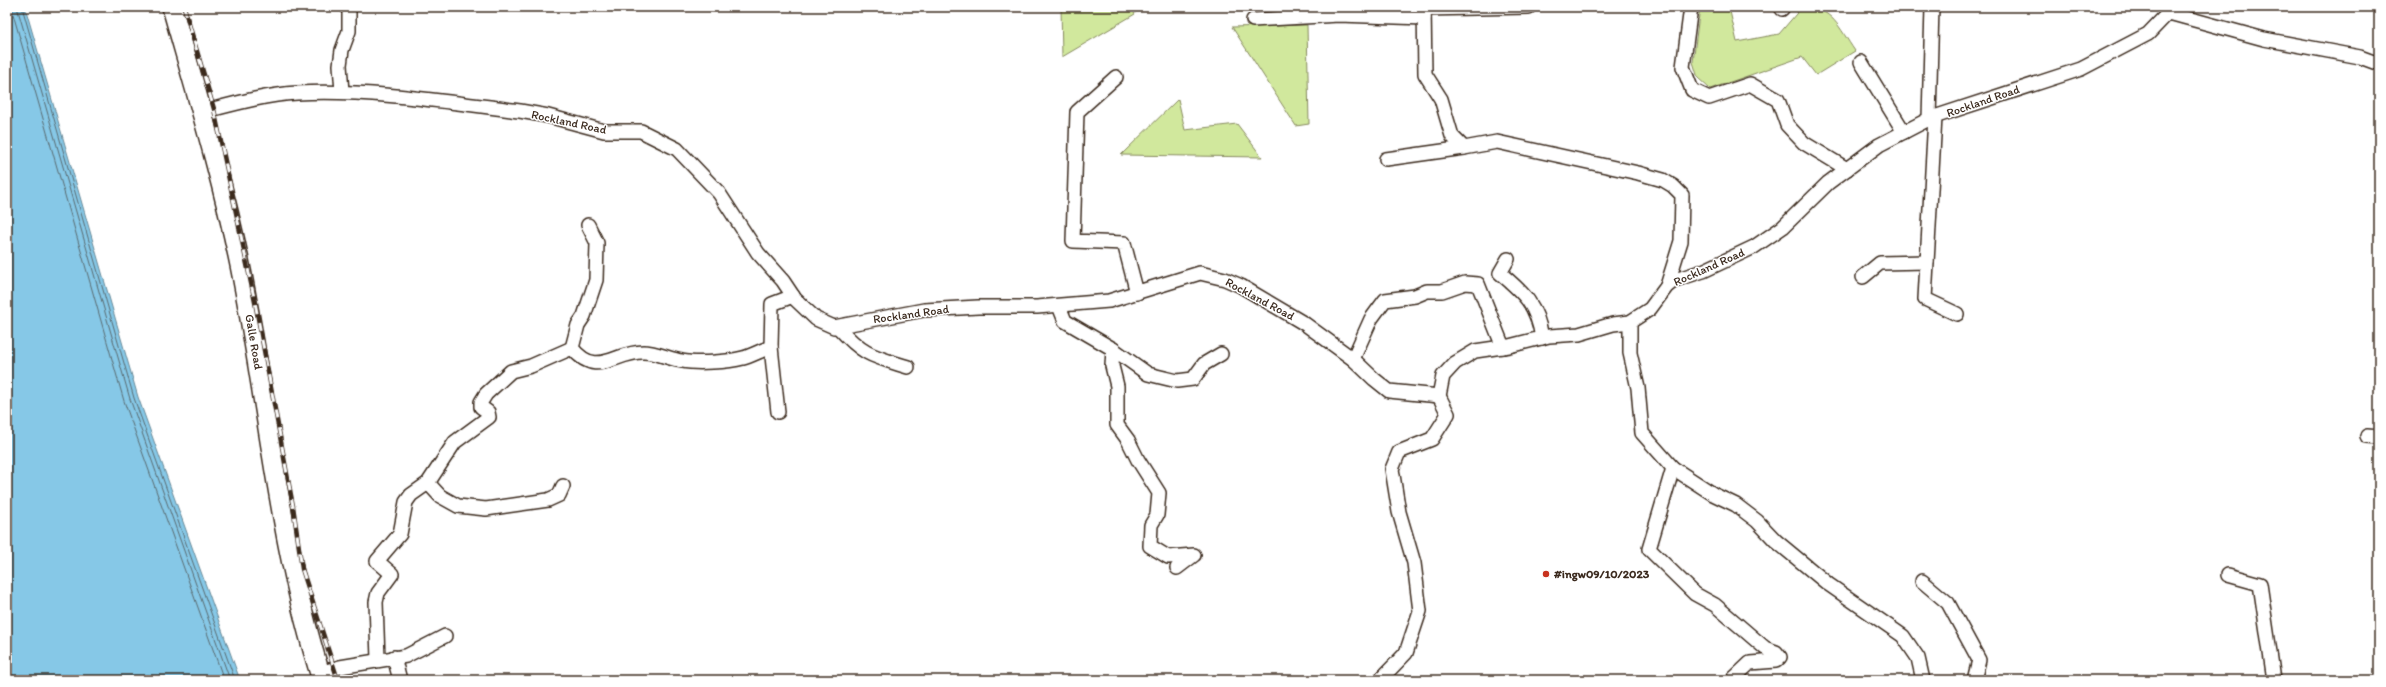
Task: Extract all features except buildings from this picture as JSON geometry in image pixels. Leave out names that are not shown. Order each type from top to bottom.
[{"type":"highway","name":"Galle Road","points":[[172,7],[202,112],[239,264],[294,572],[321,677]]},
{"type":"street","points":[[342,92],[342,50],[349,31],[349,7]]},
{"type":"street","points":[[1253,20],[1529,7]]},
{"type":"street","points":[[1691,7],[1683,67],[1692,90],[1708,98],[1750,84],[1778,100],[1787,125],[1804,143],[1847,169]]},
{"type":"street","points":[[1932,7],[1932,118],[1925,299],[1957,314]]},
{"type":"street","name":"Rockland Road","points":[[202,112],[240,100],[296,93],[342,92],[388,95],[520,111],[548,116],[604,131],[641,131],[677,149],[719,193],[758,254],[783,281],[793,296],[816,318],[838,327],[924,310],[1058,306],[1109,302],[1200,273],[1225,279],[1241,286],[1305,324],[1353,359],[1374,380],[1389,391],[1439,396],[1443,376],[1455,363],[1475,351],[1503,347],[1542,338],[1578,334],[1613,324],[1630,322],[1650,309],[1667,286],[1676,280],[1703,271],[1754,247],[1783,227],[1828,183],[1879,145],[1932,118],[2081,69],[2148,34],[2171,10]]},
{"type":"street","points":[[2171,10],[2264,40],[2360,58],[2379,64]]},
{"type":"street","points":[[1424,11],[1425,74],[1441,99],[1452,136],[1464,148]]},
{"type":"street","points":[[1861,62],[1904,132]]},
{"type":"street","points":[[1116,77],[1078,112],[1073,240],[1124,243],[1137,293]]},
{"type":"street","points":[[1386,159],[1497,142],[1638,173],[1663,180],[1673,186],[1682,195],[1681,241],[1667,286]]},
{"type":"street","points":[[572,348],[578,325],[584,316],[596,280],[596,243],[588,225]]},
{"type":"street","points":[[1508,259],[1500,273],[1526,295],[1539,320],[1542,338]]},
{"type":"street","points":[[1863,277],[1880,263],[1927,262]]},
{"type":"street","points":[[1353,359],[1371,319],[1385,300],[1415,296],[1427,291],[1442,291],[1465,282],[1478,284],[1503,347]]},
{"type":"street","points":[[778,412],[771,347],[772,304],[793,296]]},
{"type":"street","points":[[1058,306],[1064,321],[1113,349],[1148,374],[1177,381],[1193,379],[1204,364],[1221,354]]},
{"type":"street","points":[[1630,322],[1630,353],[1638,388],[1642,433],[1673,468],[1713,494],[1736,505],[1757,520],[1776,541],[1828,584],[1903,636],[1918,658],[1923,680]]},
{"type":"street","points":[[838,327],[856,346],[868,354],[908,367]]},
{"type":"street","points":[[572,348],[583,360],[603,364],[635,352],[658,354],[682,361],[723,361],[745,358],[753,353],[771,347]]},
{"type":"street","points":[[378,660],[376,602],[378,593],[392,574],[377,561],[400,534],[406,502],[428,483],[455,442],[489,417],[488,412],[481,407],[481,402],[497,382],[503,379],[511,371],[531,366],[572,348]]},
{"type":"street","points":[[1113,349],[1112,366],[1117,386],[1117,425],[1128,440],[1138,460],[1159,493],[1157,515],[1151,525],[1150,546],[1168,557],[1194,555],[1178,568]]},
{"type":"street","points":[[1380,680],[1406,653],[1420,610],[1414,563],[1399,512],[1392,469],[1399,452],[1432,438],[1448,414],[1439,396]]},
{"type":"street","points":[[1673,468],[1649,549],[1695,594],[1715,606],[1765,648],[1776,652],[1780,657],[1776,661],[1750,663],[1732,680]]},
{"type":"street","points":[[428,483],[440,496],[458,506],[486,509],[548,500],[559,495],[563,486]]},
{"type":"street","points":[[2228,575],[2260,584],[2274,680]]},
{"type":"street","points":[[1922,581],[1948,603],[1979,660],[1974,680]]},
{"type":"street","points":[[321,677],[378,660],[406,656],[445,636]]},
{"type":"street","points":[[394,657],[400,680]]},
{"type":"green space","points":[[1061,7],[1132,7],[1135,14],[1062,57]]},
{"type":"green space","points":[[1700,7],[1729,7],[1737,42],[1779,34],[1802,7],[1813,8],[1828,15],[1834,20],[1855,51],[1816,75],[1802,57],[1710,89],[1698,78],[1693,62]]},
{"type":"green space","points":[[1307,25],[1309,124],[1296,126],[1232,27]]},
{"type":"green space","points":[[1178,99],[1185,130],[1237,124],[1262,157],[1121,155]]},
{"type":"water","points":[[7,7],[25,7],[138,397],[240,680],[7,680]]},
{"type":"railway","points":[[184,7],[214,109],[255,302],[293,506],[302,569],[338,680]]},
{"type":"place","name":"#ingw09/10/2023","points":[[1546,574]]}]
